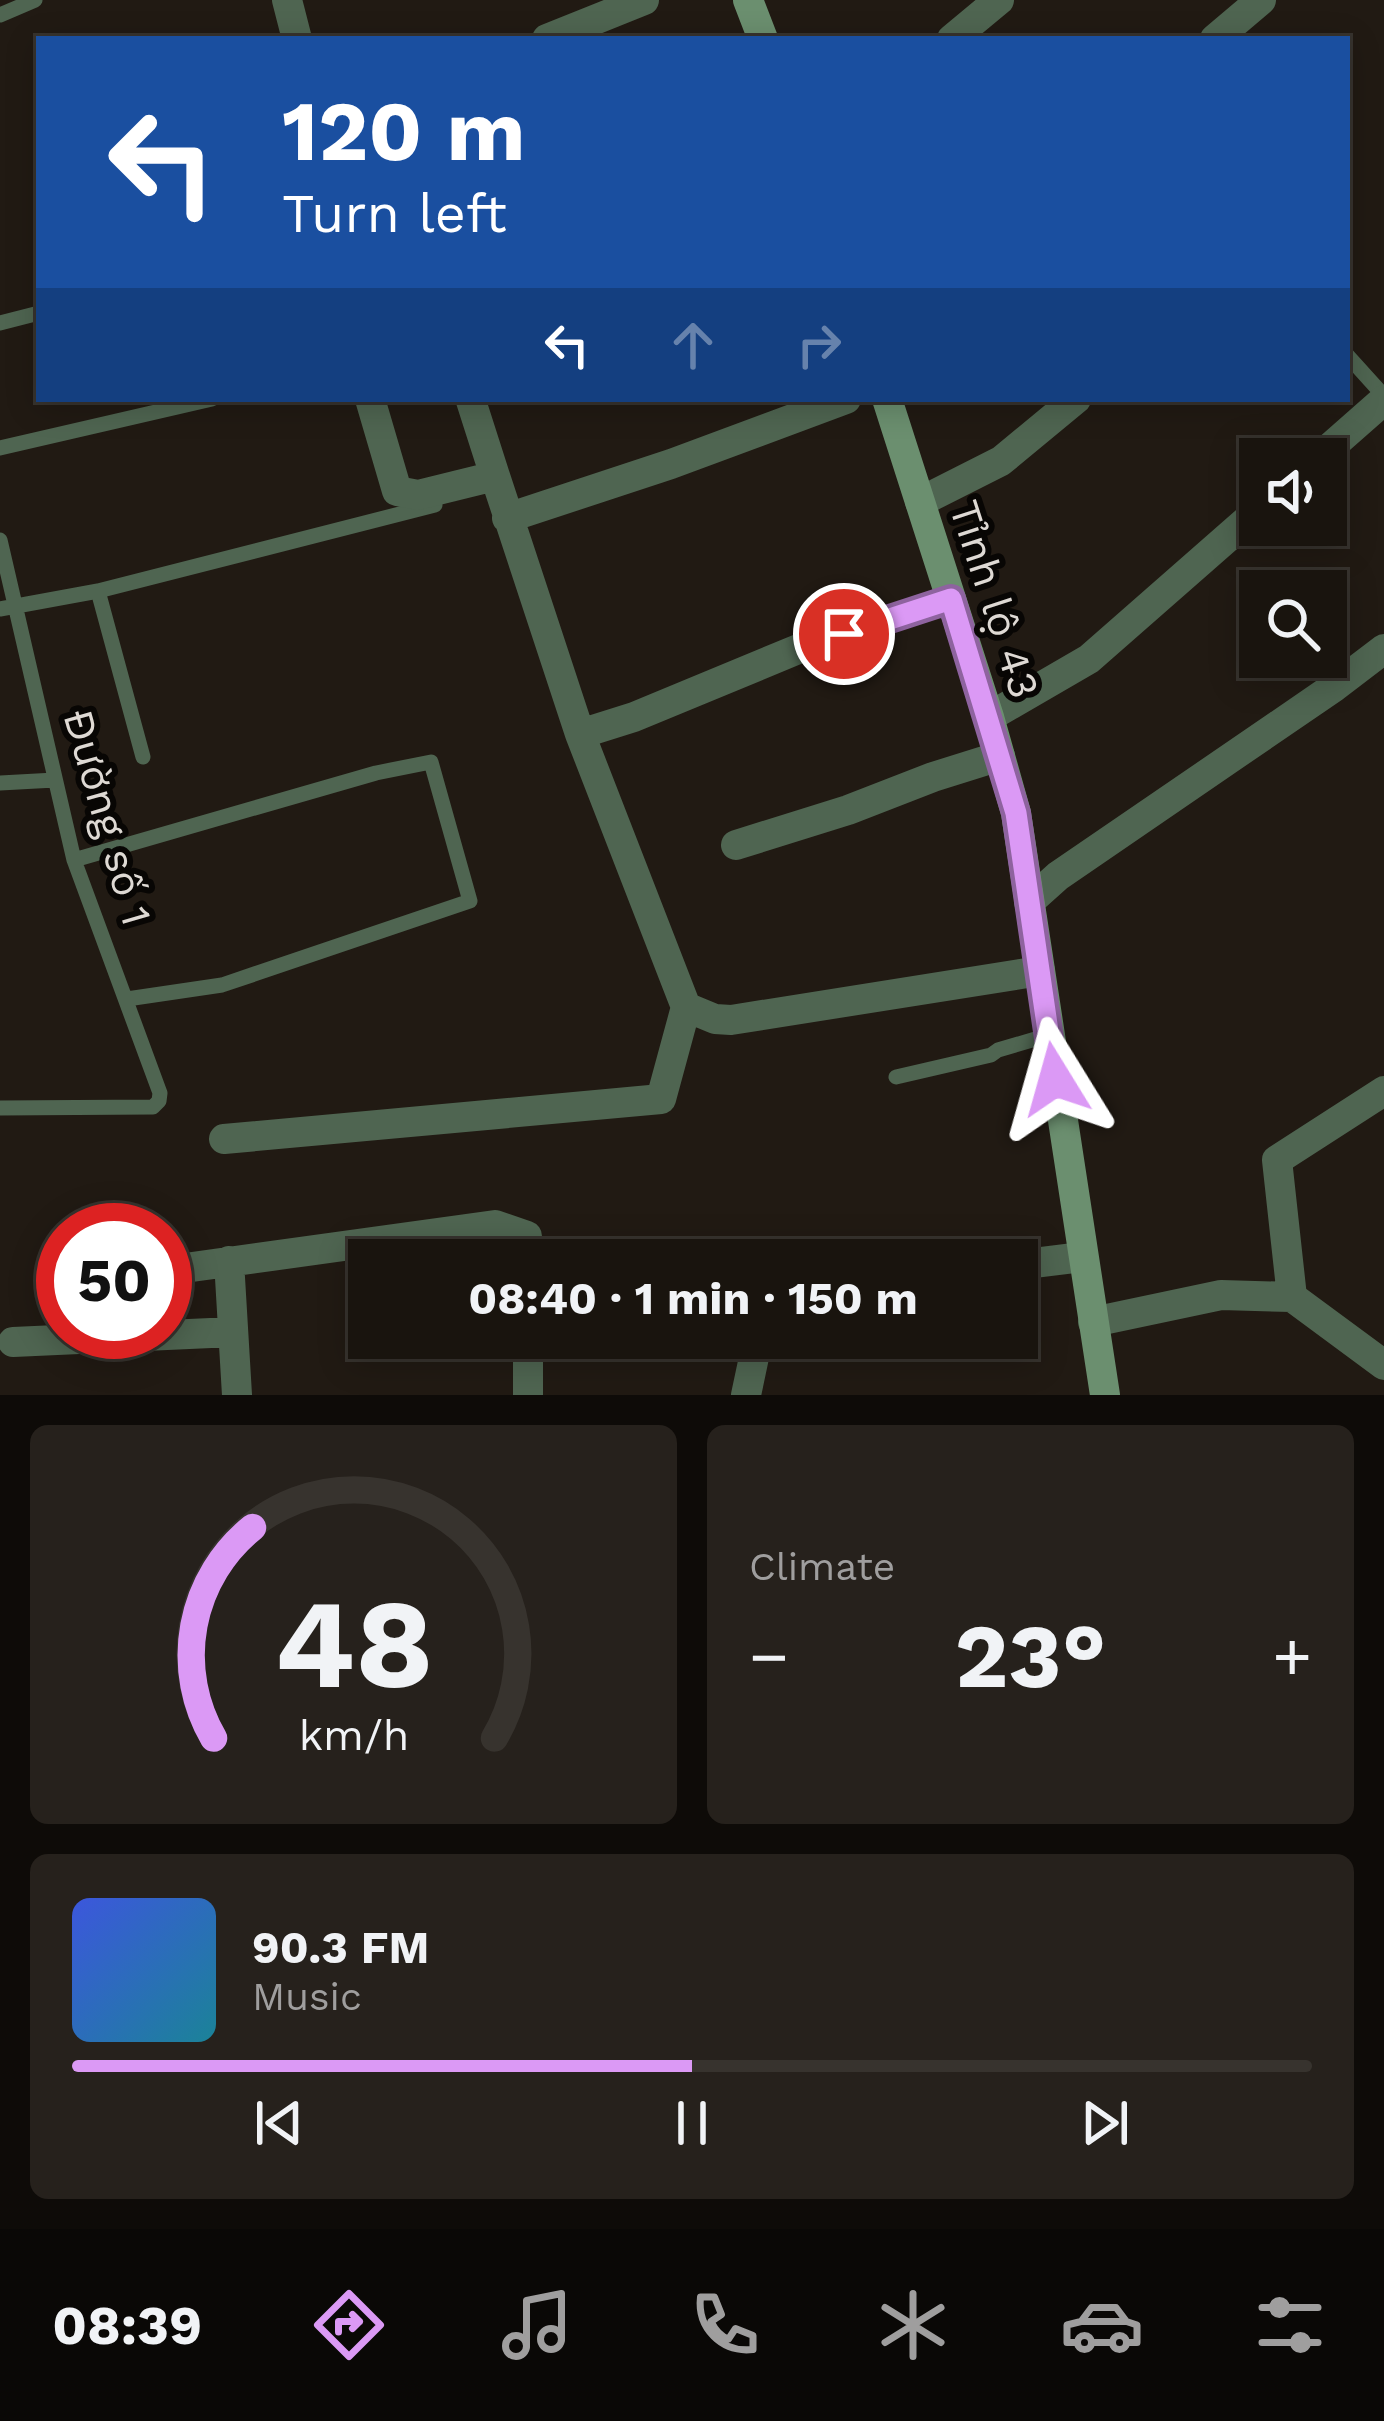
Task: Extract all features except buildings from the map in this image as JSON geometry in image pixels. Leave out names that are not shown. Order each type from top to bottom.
[{"type":"main road","points":[[748,0],[762,36]]},
{"type":"main road","name":"Tỉnh lộ 43","points":[[888,402],[1016,813],[1100,1394]]},
{"type":"street","points":[[287,0],[296,36]]},
{"type":"street","points":[[554,36],[644,0]]},
{"type":"street","points":[[956,36],[999,0]]},
{"type":"street","points":[[1219,36],[1261,0]]},
{"type":"street","points":[[1340,438],[1384,398]]},
{"type":"street","points":[[371,402],[397,491],[418,495],[485,485]]},
{"type":"street","points":[[224,1139],[661,1099],[686,1007],[580,734],[507,518],[485,485],[471,402]]},
{"type":"street","points":[[507,518],[838,402]]},
{"type":"street","points":[[920,502],[1001,461],[1072,402]]},
{"type":"street","points":[[989,717],[1090,659],[1239,528]]},
{"type":"street","points":[[580,734],[808,645]]},
{"type":"street","points":[[1029,902],[1058,876],[1384,649]]},
{"type":"street","points":[[736,845],[1000,756]]},
{"type":"street","points":[[686,1007],[731,1020],[1040,971]]},
{"type":"street","points":[[1292,1297],[1277,1160],[1384,1091]]},
{"type":"street","points":[[395,1239],[495,1225],[526,1239]]},
{"type":"street","points":[[192,1267],[348,1246]]},
{"type":"street","points":[[1038,1262],[1082,1257]]},
{"type":"street","points":[[230,1262],[237,1395]]},
{"type":"street","points":[[1093,1322],[1221,1294],[1292,1297],[1384,1365]]},
{"type":"street","points":[[192,1333],[233,1332]]},
{"type":"street","points":[[13,1342],[36,1340]]},
{"type":"street","points":[[528,1359],[528,1395]]},
{"type":"street","points":[[746,1395],[754,1359]]},
{"type":"lane","points":[[0,15],[34,0]]},
{"type":"lane","points":[[0,323],[36,315]]},
{"type":"lane","points":[[1350,358],[1384,398]]},
{"type":"lane","points":[[0,448],[199,402]]},
{"type":"lane","points":[[8,607],[98,591],[485,485]]},
{"type":"lane","name":"Đường số 1","points":[[0,540],[8,607],[74,860],[160,1093],[153,1107],[0,1108]]},
{"type":"lane","points":[[98,591],[143,757]]},
{"type":"lane","points":[[808,645],[951,599]]},
{"type":"lane","points":[[74,860],[376,773],[431,762],[470,902],[223,986],[127,999]]},
{"type":"lane","points":[[0,783],[56,780]]},
{"type":"lane","points":[[896,1076],[991,1055],[1049,1034]]},
{"type":"route","points":[[844,634],[951,599],[1016,813],[1055,1079]]}]
